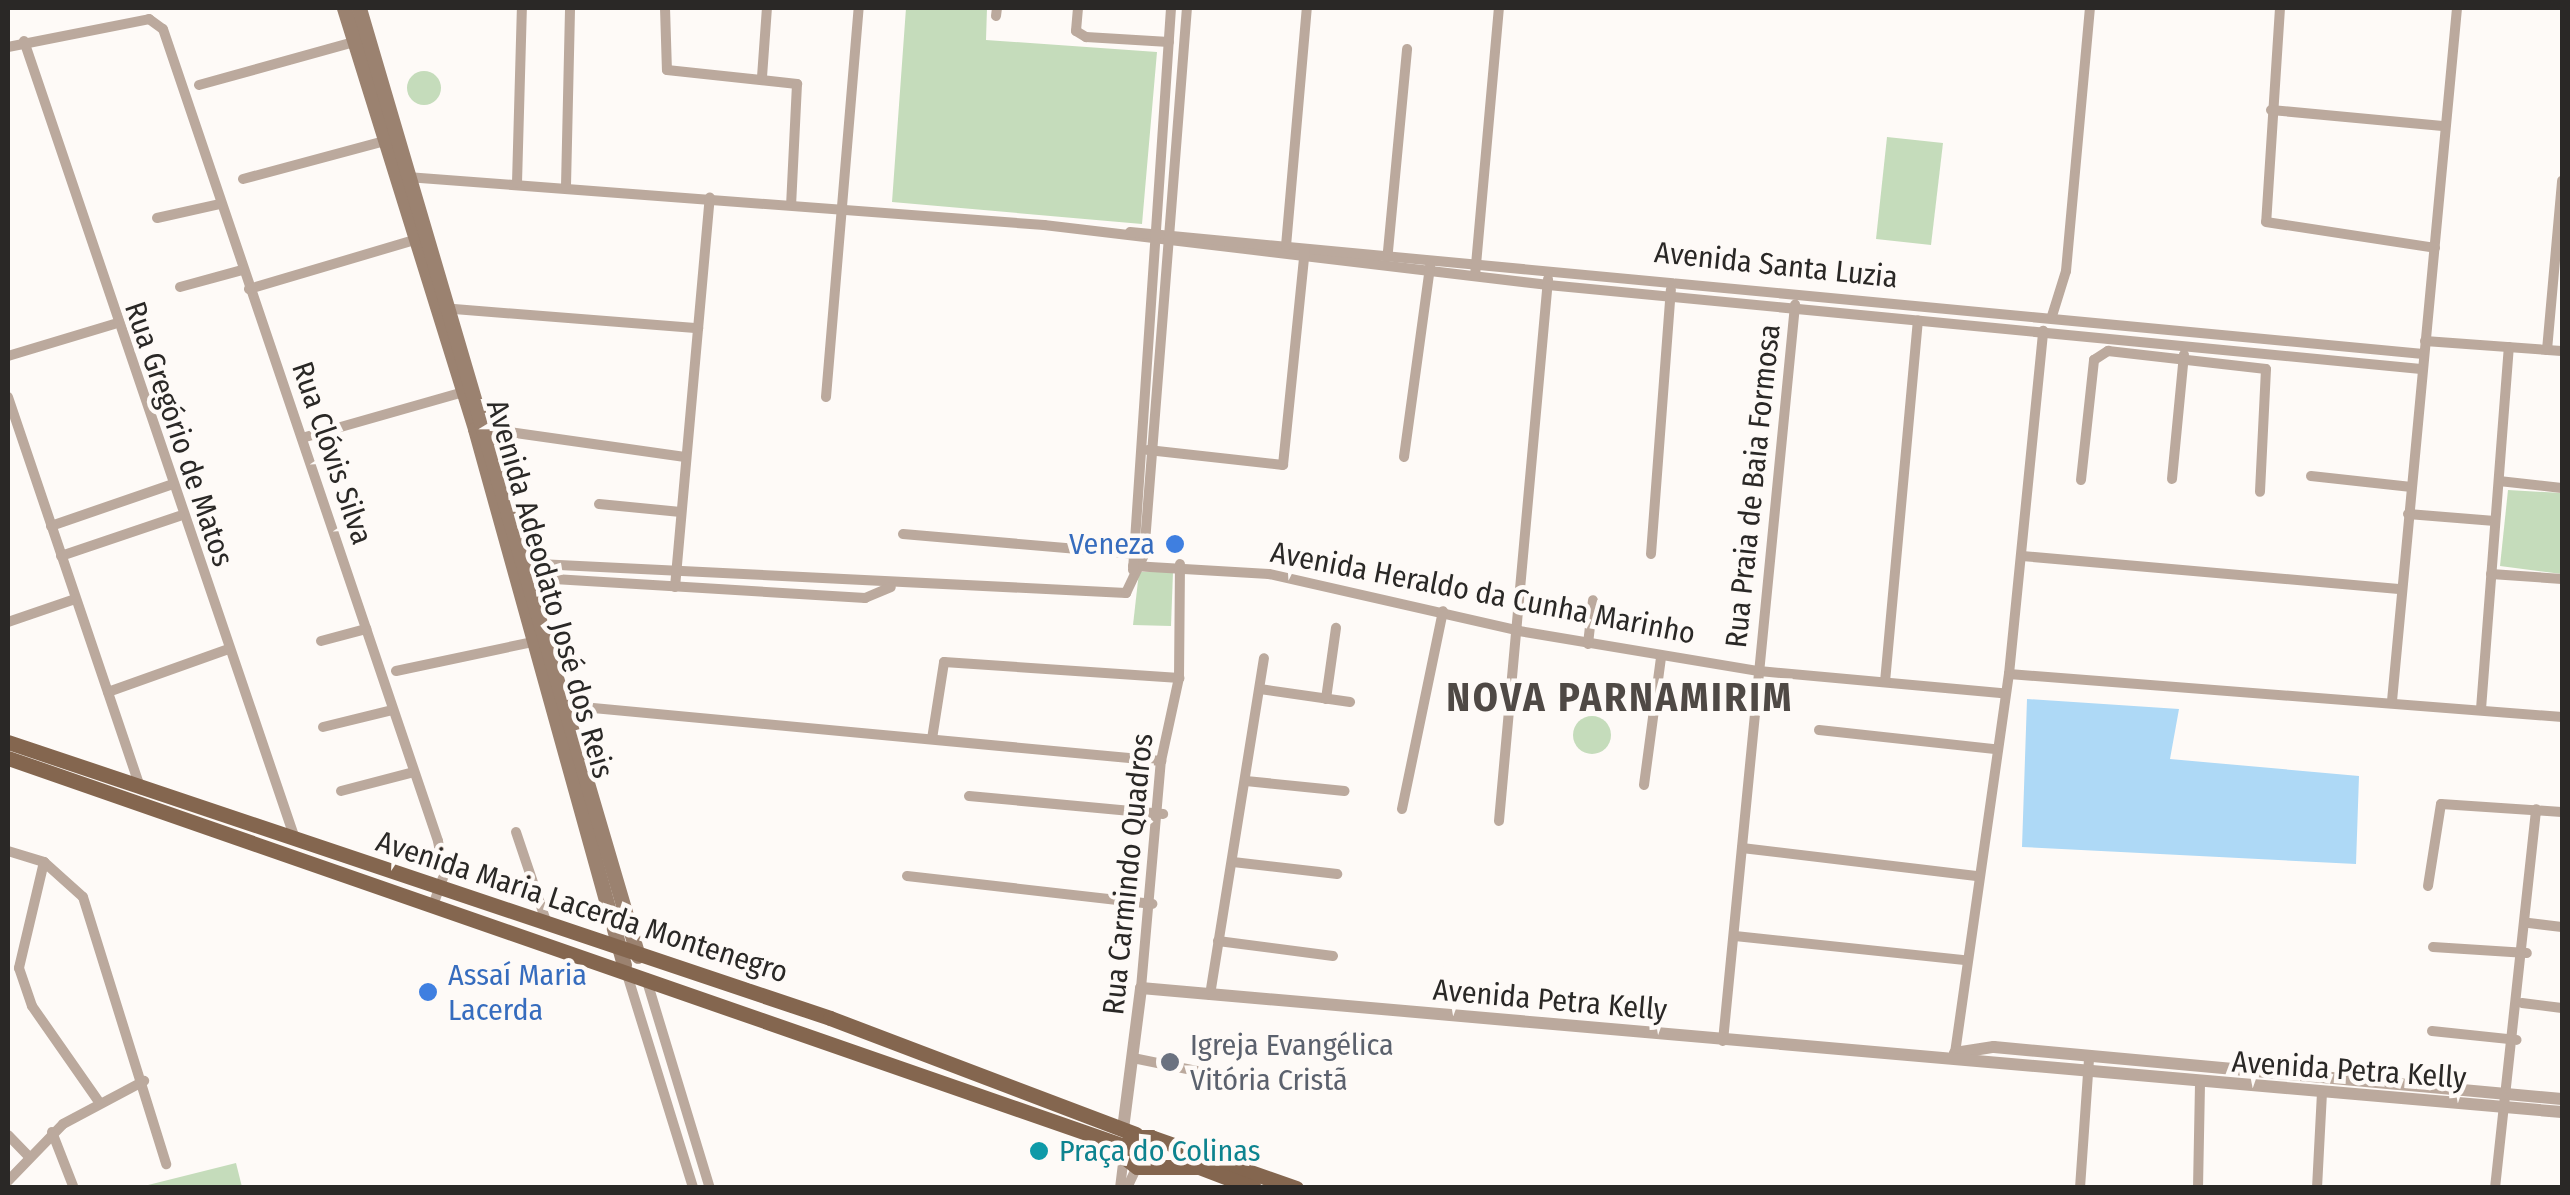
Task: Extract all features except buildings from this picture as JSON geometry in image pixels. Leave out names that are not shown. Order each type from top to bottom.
[{"type":"main road","name":"Avenida Adeodato José dos Reis","points":[[344,8],[362,40]]},
{"type":"main road","name":"Avenida Adeodato José dos Reis","points":[[359,8],[362,40],[423,237],[464,392],[481,428]]},
{"type":"main road","name":"Avenida Adeodato José dos Reis","points":[[423,237],[454,308],[481,428],[631,960]]},
{"type":"main road","name":"Avenida Adeodato José dos Reis","points":[[560,705],[616,914],[618,949],[631,960]]},
{"type":"main road","name":"Avenida Maria Lacerda Montenegro","points":[[8,742],[296,840],[438,895],[618,949]]},
{"type":"main road","name":"Avenida Maria Lacerda Montenegro","points":[[8,758],[631,960],[1135,1148],[1296,1188]]},
{"type":"main road","name":"Avenida Maria Lacerda Montenegro","points":[[631,960],[644,973],[1254,1188]]},
{"type":"street","points":[[516,184],[522,8]]},
{"type":"street","points":[[566,186],[570,8]]},
{"type":"street","points":[[664,8],[667,70],[762,77],[799,88],[790,205]]},
{"type":"street","points":[[762,77],[767,8]]},
{"type":"street","points":[[826,398],[859,8]]},
{"type":"street","points":[[1078,8],[1075,27],[1086,37],[1169,42]]},
{"type":"street","points":[[521,570],[676,574],[1109,599],[1135,579],[1152,450],[1172,8]]},
{"type":"street","points":[[1138,560],[1138,449],[1187,8]]},
{"type":"street","points":[[1285,247],[1306,8]]},
{"type":"street","points":[[1475,276],[1499,8]]},
{"type":"street","points":[[2052,316],[2066,271],[2090,8]]},
{"type":"street","points":[[2280,8],[2264,196],[2266,222],[2279,229],[2434,248]]},
{"type":"street","points":[[2392,701],[2457,8]]},
{"type":"street","name":"Rua Clóvis Silva","points":[[24,41],[158,22],[443,860],[438,895]]},
{"type":"street","points":[[199,84],[362,40]]},
{"type":"street","points":[[8,47],[24,41]]},
{"type":"street","name":"Rua Gregório de Matos","points":[[24,41],[114,324],[296,840]]},
{"type":"street","points":[[1388,251],[1408,50]]},
{"type":"street","points":[[2270,110],[2444,126]]},
{"type":"street","points":[[244,179],[392,140]]},
{"type":"street","name":"Avenida Santa Luzia","points":[[404,178],[566,186],[1285,247],[1430,272],[1548,285],[2421,369]]},
{"type":"street","points":[[2546,350],[2562,181]]},
{"type":"street","points":[[675,588],[710,198]]},
{"type":"street","points":[[157,218],[220,204]]},
{"type":"street","points":[[249,289],[423,237]]},
{"type":"street","points":[[1138,449],[1283,466],[1305,250]]},
{"type":"street","name":"Avenida Santa Luzia","points":[[1305,250],[1388,251],[1477,259],[2423,354]]},
{"type":"street","points":[[1399,267],[1401,252]]},
{"type":"street","points":[[1404,457],[1430,255]]},
{"type":"street","points":[[1499,820],[1550,269]]},
{"type":"street","points":[[180,286],[242,270]]},
{"type":"street","points":[[1651,554],[1672,279]]},
{"type":"street","name":"Rua Praia de Baia Formosa","points":[[1723,1041],[1796,294]]},
{"type":"street","points":[[454,308],[698,328]]},
{"type":"street","points":[[1885,682],[1918,320]]},
{"type":"street","points":[[8,356],[114,324]]},
{"type":"street","points":[[1954,1053],[1994,749],[2009,674],[2043,331]]},
{"type":"street","points":[[2424,340],[2562,352]]},
{"type":"street","points":[[2172,478],[2186,344]]},
{"type":"street","points":[[2481,709],[2509,347]]},
{"type":"street","points":[[2081,480],[2097,355],[2184,359],[2269,372],[2260,492]]},
{"type":"street","points":[[302,438],[464,392]]},
{"type":"street","points":[[8,397],[141,790]]},
{"type":"street","points":[[481,428],[685,457]]},
{"type":"street","points":[[8,442],[21,437]]},
{"type":"street","points":[[2311,476],[2410,487]]},
{"type":"street","points":[[2498,482],[2562,488]]},
{"type":"street","points":[[51,526],[170,485]]},
{"type":"street","points":[[599,504],[681,512]]},
{"type":"street","points":[[2408,514],[2495,521]]},
{"type":"street","points":[[61,556],[180,516]]},
{"type":"street","name":"Avenida Heraldo da Cunha Marinho","points":[[903,534],[1180,564],[1443,611],[1519,631],[1662,657],[1760,671],[2003,692]]},
{"type":"street","points":[[2022,556],[2402,589]]},
{"type":"street","name":"Rua Carmindo Quadros","points":[[1124,1188],[1135,1148],[1134,1058],[1162,814],[1161,761],[1179,678],[1180,564]]},
{"type":"street","points":[[521,570],[675,588],[864,598],[893,586]]},
{"type":"street","points":[[2491,574],[2562,579]]},
{"type":"street","points":[[8,622],[75,599]]},
{"type":"street","points":[[1588,644],[1594,600]]},
{"type":"street","points":[[1402,809],[1443,611]]},
{"type":"street","points":[[1326,698],[1336,628]]},
{"type":"street","points":[[321,642],[366,629]]},
{"type":"street","points":[[396,671],[541,640]]},
{"type":"street","points":[[108,692],[230,649]]},
{"type":"street","points":[[1644,785],[1662,657]]},
{"type":"street","points":[[1210,995],[1264,658]]},
{"type":"street","points":[[932,739],[941,663],[1179,678]]},
{"type":"street","points":[[2009,674],[2562,717]]},
{"type":"street","points":[[1260,689],[1350,702]]},
{"type":"street","points":[[560,705],[1161,761]]},
{"type":"street","points":[[323,727],[392,710]]},
{"type":"street","points":[[1818,730],[1994,749]]},
{"type":"street","points":[[341,791],[414,772]]},
{"type":"street","points":[[1246,781],[1344,791]]},
{"type":"street","points":[[969,796],[1162,814]]},
{"type":"street","points":[[2428,886],[2441,804],[2562,812]]},
{"type":"street","points":[[2496,1188],[2522,1003],[2536,810]]},
{"type":"street","points":[[516,832],[547,925]]},
{"type":"street","points":[[1742,848],[1976,876]]},
{"type":"street","points":[[8,852],[44,862],[71,880],[91,914],[166,1164]]},
{"type":"street","points":[[44,862],[19,968],[32,1006],[99,1102]]},
{"type":"street","points":[[1232,862],[1337,874]]},
{"type":"street","points":[[907,876],[1152,904]]},
{"type":"street","points":[[2529,923],[2562,927]]},
{"type":"street","points":[[1734,936],[1966,960]]},
{"type":"street","points":[[1218,941],[1333,956]]},
{"type":"street","points":[[2434,947],[2527,953]]},
{"type":"street","name":"Avenida Adeodato José dos Reis","points":[[631,960],[693,1188]]},
{"type":"street","points":[[644,973],[710,1188]]},
{"type":"street","name":"Avenida Petra Kelly","points":[[1141,988],[1723,1041],[1954,1053],[2088,1074],[2200,1084],[2506,1101],[2562,1100]]},
{"type":"street","points":[[2522,1003],[2562,1008]]},
{"type":"street","points":[[2432,1031],[2517,1040]]},
{"type":"street","name":"Avenida Petra Kelly","points":[[1954,1053],[1994,1047],[2506,1101],[2562,1112]]},
{"type":"street","points":[[1134,1058],[1256,1084]]},
{"type":"street","points":[[2080,1188],[2089,1058]]},
{"type":"street","points":[[8,1181],[52,1132],[99,1102],[144,1082]]},
{"type":"street","points":[[663,1088],[677,1084]]},
{"type":"street","points":[[2198,1188],[2200,1084]]},
{"type":"street","points":[[2317,1188],[2322,1091]]},
{"type":"street","points":[[52,1132],[72,1186]]},
{"type":"street","points":[[8,1135],[28,1157]]},
{"type":"green space","points":[[906,8],[987,8],[986,40],[1157,52],[1142,224],[892,202]]},
{"type":"green space","points":[[424,71],[436,76],[441,88],[436,100],[424,105],[412,100],[407,88],[412,76]]},
{"type":"green space","points":[[1887,137],[1943,143],[1931,245],[1876,239]]},
{"type":"green space","points":[[2508,490],[2562,493],[2562,574],[2500,566]]},
{"type":"green space","points":[[1139,572],[1173,572],[1171,626],[1133,625]]},
{"type":"green space","points":[[1592,716],[1606,721],[1611,735],[1606,749],[1592,754],[1578,749],[1573,735],[1578,721]]},
{"type":"green space","points":[[236,1163],[242,1187],[140,1187]]},
{"type":"water","points":[[2027,699],[2179,709],[2170,759],[2359,776],[2356,864],[2022,847]]},
{"type":"place","name":"Veneza","points":[[1175,544]]},
{"type":"place","name":"Assaí Maria Lacerda","points":[[428,992]]},
{"type":"place","name":"Igreja Evangélica Vitória Cristã","points":[[1170,1062]]},
{"type":"place","name":"Praça do Colinas","points":[[1039,1151]]},
{"type":"district","name":"NOVA PARNAMIRIM","points":[[1620,698]]}]
